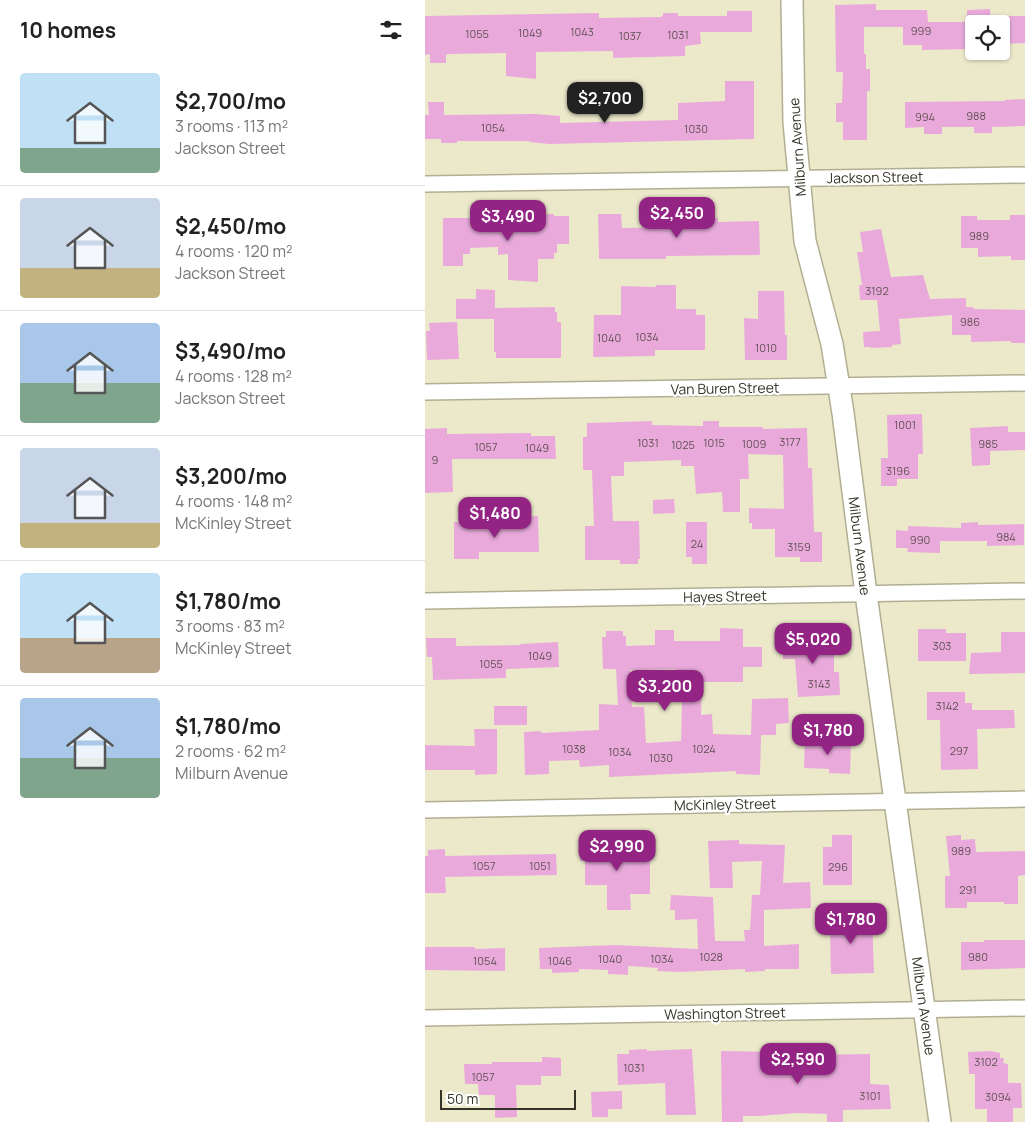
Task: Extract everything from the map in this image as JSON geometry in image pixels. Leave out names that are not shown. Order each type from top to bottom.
[{"type":"main road","name":"Milburn Avenue","points":[[792,0],[794,122],[805,241],[832,344],[837,386],[843,413],[894,801],[940,1122]]},
{"type":"street","name":"Jackson Street","points":[[425,184],[1025,175]]},
{"type":"street","name":"Van Buren Street","points":[[425,392],[1025,383]]},
{"type":"street","name":"Hayes Street","points":[[425,601],[1025,592]]},
{"type":"street","name":"McKinley Street","points":[[425,810],[1025,799]]},
{"type":"street","name":"Washington Street","points":[[425,1018],[1025,1008]]},
{"type":"building","points":[[876,4],[876,10],[927,10],[928,22],[965,22],[965,49],[922,50],[922,45],[903,45],[903,27],[864,27],[866,69],[870,69],[870,91],[867,91],[867,140],[843,140],[843,122],[836,122],[836,103],[842,103],[843,72],[836,72],[835,5]]},
{"type":"building","points":[[990,9],[990,15],[967,15],[967,10]]},
{"type":"building","points":[[727,11],[752,11],[752,32],[700,32],[701,44],[685,46],[685,56],[613,58],[613,51],[536,52],[536,79],[506,76],[506,53],[449,54],[446,55],[446,63],[430,63],[430,54],[425,55],[425,16],[599,13],[599,18],[660,17],[663,16],[663,13],[678,13],[678,16],[727,16]]},
{"type":"building","points":[[1010,16],[1025,16],[1025,43],[1010,44]]},
{"type":"building","points":[[725,81],[754,81],[754,139],[549,144],[529,141],[457,141],[457,143],[441,143],[441,139],[425,139],[425,115],[429,115],[428,102],[444,102],[444,115],[535,114],[560,116],[560,123],[678,120],[678,103],[725,101]]},
{"type":"building","points":[[1025,99],[1025,126],[992,127],[992,133],[974,133],[974,127],[942,127],[942,134],[924,134],[924,127],[905,128],[905,102]]},
{"type":"building","points":[[554,214],[554,216],[569,216],[569,244],[557,244],[557,253],[554,253],[554,259],[538,259],[538,282],[508,280],[508,254],[498,255],[498,247],[470,248],[470,254],[463,254],[463,266],[443,266],[443,218],[470,218],[470,225],[532,223],[531,215]]},
{"type":"building","points":[[598,214],[621,214],[622,228],[684,227],[683,220],[718,218],[718,222],[759,221],[760,255],[666,256],[666,259],[599,259]]},
{"type":"building","points":[[1010,215],[1025,215],[1025,260],[1011,260],[1011,256],[978,257],[978,248],[961,248],[961,216],[977,216],[977,220],[1010,220]]},
{"type":"building","points":[[881,229],[891,277],[923,275],[930,299],[966,298],[966,307],[973,307],[974,309],[1025,310],[1025,343],[1011,343],[1011,341],[971,342],[971,335],[952,335],[952,315],[899,319],[901,344],[892,345],[892,347],[864,347],[863,332],[880,331],[877,300],[860,300],[859,285],[862,285],[857,252],[863,252],[860,232]]},
{"type":"building","points":[[656,285],[676,285],[676,309],[696,309],[696,315],[705,315],[705,350],[655,350],[655,356],[593,357],[594,315],[621,315],[621,286],[656,287]]},
{"type":"building","points":[[476,289],[495,290],[495,308],[555,307],[557,322],[561,322],[561,358],[496,358],[496,352],[494,352],[494,319],[456,319],[456,299],[476,299]]},
{"type":"building","points":[[758,291],[784,291],[787,360],[745,360],[744,318],[758,319]]},
{"type":"building","points":[[457,322],[459,359],[427,360],[426,331],[430,331],[429,323]]},
{"type":"building","points":[[922,414],[923,454],[918,454],[918,479],[897,479],[897,486],[881,486],[881,458],[888,458],[887,415]]},
{"type":"building","points":[[652,421],[652,425],[703,426],[703,421],[719,421],[719,427],[807,428],[808,468],[812,468],[814,532],[822,532],[822,562],[800,562],[800,557],[775,557],[775,529],[752,529],[752,523],[749,523],[749,508],[784,509],[783,455],[748,454],[749,479],[740,479],[740,512],[723,512],[722,492],[696,494],[694,466],[681,466],[681,460],[624,462],[624,476],[611,476],[613,521],[639,521],[640,559],[638,559],[638,564],[620,564],[620,560],[585,560],[585,526],[594,526],[592,470],[583,470],[583,437],[587,437],[587,423]]},
{"type":"building","points":[[1008,426],[1008,432],[1025,432],[1025,450],[990,451],[990,465],[972,466],[970,428]]},
{"type":"building","points":[[447,428],[447,434],[531,433],[531,436],[555,436],[556,459],[452,459],[453,492],[425,493],[425,429]]},
{"type":"building","points":[[674,499],[675,513],[653,514],[653,500]]},
{"type":"building","points":[[538,516],[539,552],[479,552],[479,559],[454,559],[454,522],[479,522],[479,529],[514,529],[514,524],[523,523],[523,517]]},
{"type":"building","points":[[686,522],[707,522],[707,564],[692,564],[692,557],[686,557]]},
{"type":"building","points":[[978,522],[978,525],[1024,524],[1024,545],[987,546],[987,541],[940,541],[940,553],[907,552],[908,548],[896,548],[896,530],[908,531],[908,526],[961,528],[961,523]]},
{"type":"building","points":[[720,628],[743,629],[743,647],[762,647],[762,667],[743,667],[743,682],[702,682],[701,715],[712,714],[713,734],[751,735],[752,699],[788,698],[789,723],[776,724],[776,735],[761,735],[760,775],[736,774],[736,771],[609,777],[609,765],[580,767],[579,760],[549,761],[549,774],[525,775],[524,732],[599,730],[599,704],[618,705],[616,669],[603,669],[602,637],[606,637],[606,631],[623,631],[623,636],[626,636],[626,646],[655,645],[655,630],[674,630],[674,641],[720,641]],"holes":[[[676,669],[676,701],[682,701],[681,741],[646,743],[644,707],[632,707],[630,670]]]},
{"type":"building","points":[[918,629],[946,629],[946,633],[966,633],[966,661],[918,661]]},
{"type":"building","points":[[1001,632],[1025,632],[1025,673],[969,674],[971,653],[1001,652]]},
{"type":"building","points":[[834,636],[834,672],[839,672],[840,695],[798,697],[795,659],[783,659],[783,637]]},
{"type":"building","points":[[426,638],[456,638],[456,646],[521,645],[558,642],[559,667],[506,669],[506,678],[433,680],[432,657],[427,657]]},
{"type":"building","points":[[927,692],[965,692],[965,703],[972,703],[972,710],[1014,710],[1015,728],[977,729],[978,769],[941,770],[940,720],[927,720]]},
{"type":"building","points":[[494,706],[527,706],[527,725],[494,725]]},
{"type":"building","points":[[474,729],[497,729],[497,774],[475,775],[475,770],[425,770],[425,745],[475,746]]},
{"type":"building","points":[[805,740],[851,742],[850,774],[829,773],[829,769],[804,768]]},
{"type":"building","points":[[832,835],[852,835],[852,885],[823,885],[823,847],[832,847]]},
{"type":"building","points":[[961,835],[961,840],[975,839],[976,852],[1025,851],[1025,875],[1018,876],[1018,904],[967,902],[967,908],[945,908],[945,876],[950,876],[946,836]]},
{"type":"building","points":[[739,840],[739,844],[785,845],[783,883],[810,882],[811,908],[764,910],[764,946],[799,944],[799,969],[765,969],[765,971],[745,972],[745,969],[679,972],[657,971],[658,968],[628,966],[628,975],[608,974],[608,970],[579,969],[579,972],[552,973],[552,969],[540,969],[539,948],[615,945],[698,949],[697,919],[675,920],[675,910],[670,910],[671,895],[713,897],[715,941],[745,941],[744,930],[750,930],[752,895],[760,895],[762,861],[732,862],[733,888],[710,888],[708,841]]},
{"type":"building","points":[[580,841],[608,841],[608,850],[650,849],[650,894],[630,894],[631,910],[607,910],[607,885],[585,885],[585,861],[580,861]]},
{"type":"building","points":[[445,849],[445,856],[556,854],[557,875],[445,877],[446,893],[425,893],[425,856],[428,856],[428,850]]},
{"type":"building","points":[[827,917],[872,917],[874,973],[831,974],[830,931],[827,931]]},
{"type":"building","points":[[984,940],[1025,940],[1025,968],[961,970],[961,942],[984,942]]},
{"type":"building","points":[[425,947],[505,948],[505,971],[425,970]]},
{"type":"building","points":[[647,1049],[647,1051],[692,1049],[696,1115],[666,1115],[665,1083],[618,1085],[617,1054],[629,1054],[629,1050]]},
{"type":"building","points":[[783,1049],[801,1050],[801,1055],[870,1054],[870,1084],[889,1085],[891,1109],[843,1110],[843,1122],[827,1122],[827,1114],[797,1113],[743,1116],[743,1122],[722,1122],[721,1051],[783,1052]]},
{"type":"building","points":[[990,1051],[1000,1053],[1000,1058],[1004,1058],[1003,1063],[1008,1064],[1008,1083],[1021,1083],[1022,1108],[1013,1108],[1013,1122],[987,1122],[987,1109],[975,1109],[975,1074],[969,1074],[968,1052]]},
{"type":"building","points":[[542,1057],[561,1058],[561,1076],[541,1076],[541,1085],[516,1085],[517,1117],[495,1118],[495,1095],[479,1095],[478,1084],[465,1084],[464,1064],[542,1062]]},
{"type":"building","points":[[622,1091],[622,1109],[608,1109],[608,1117],[592,1117],[591,1092]]}]
